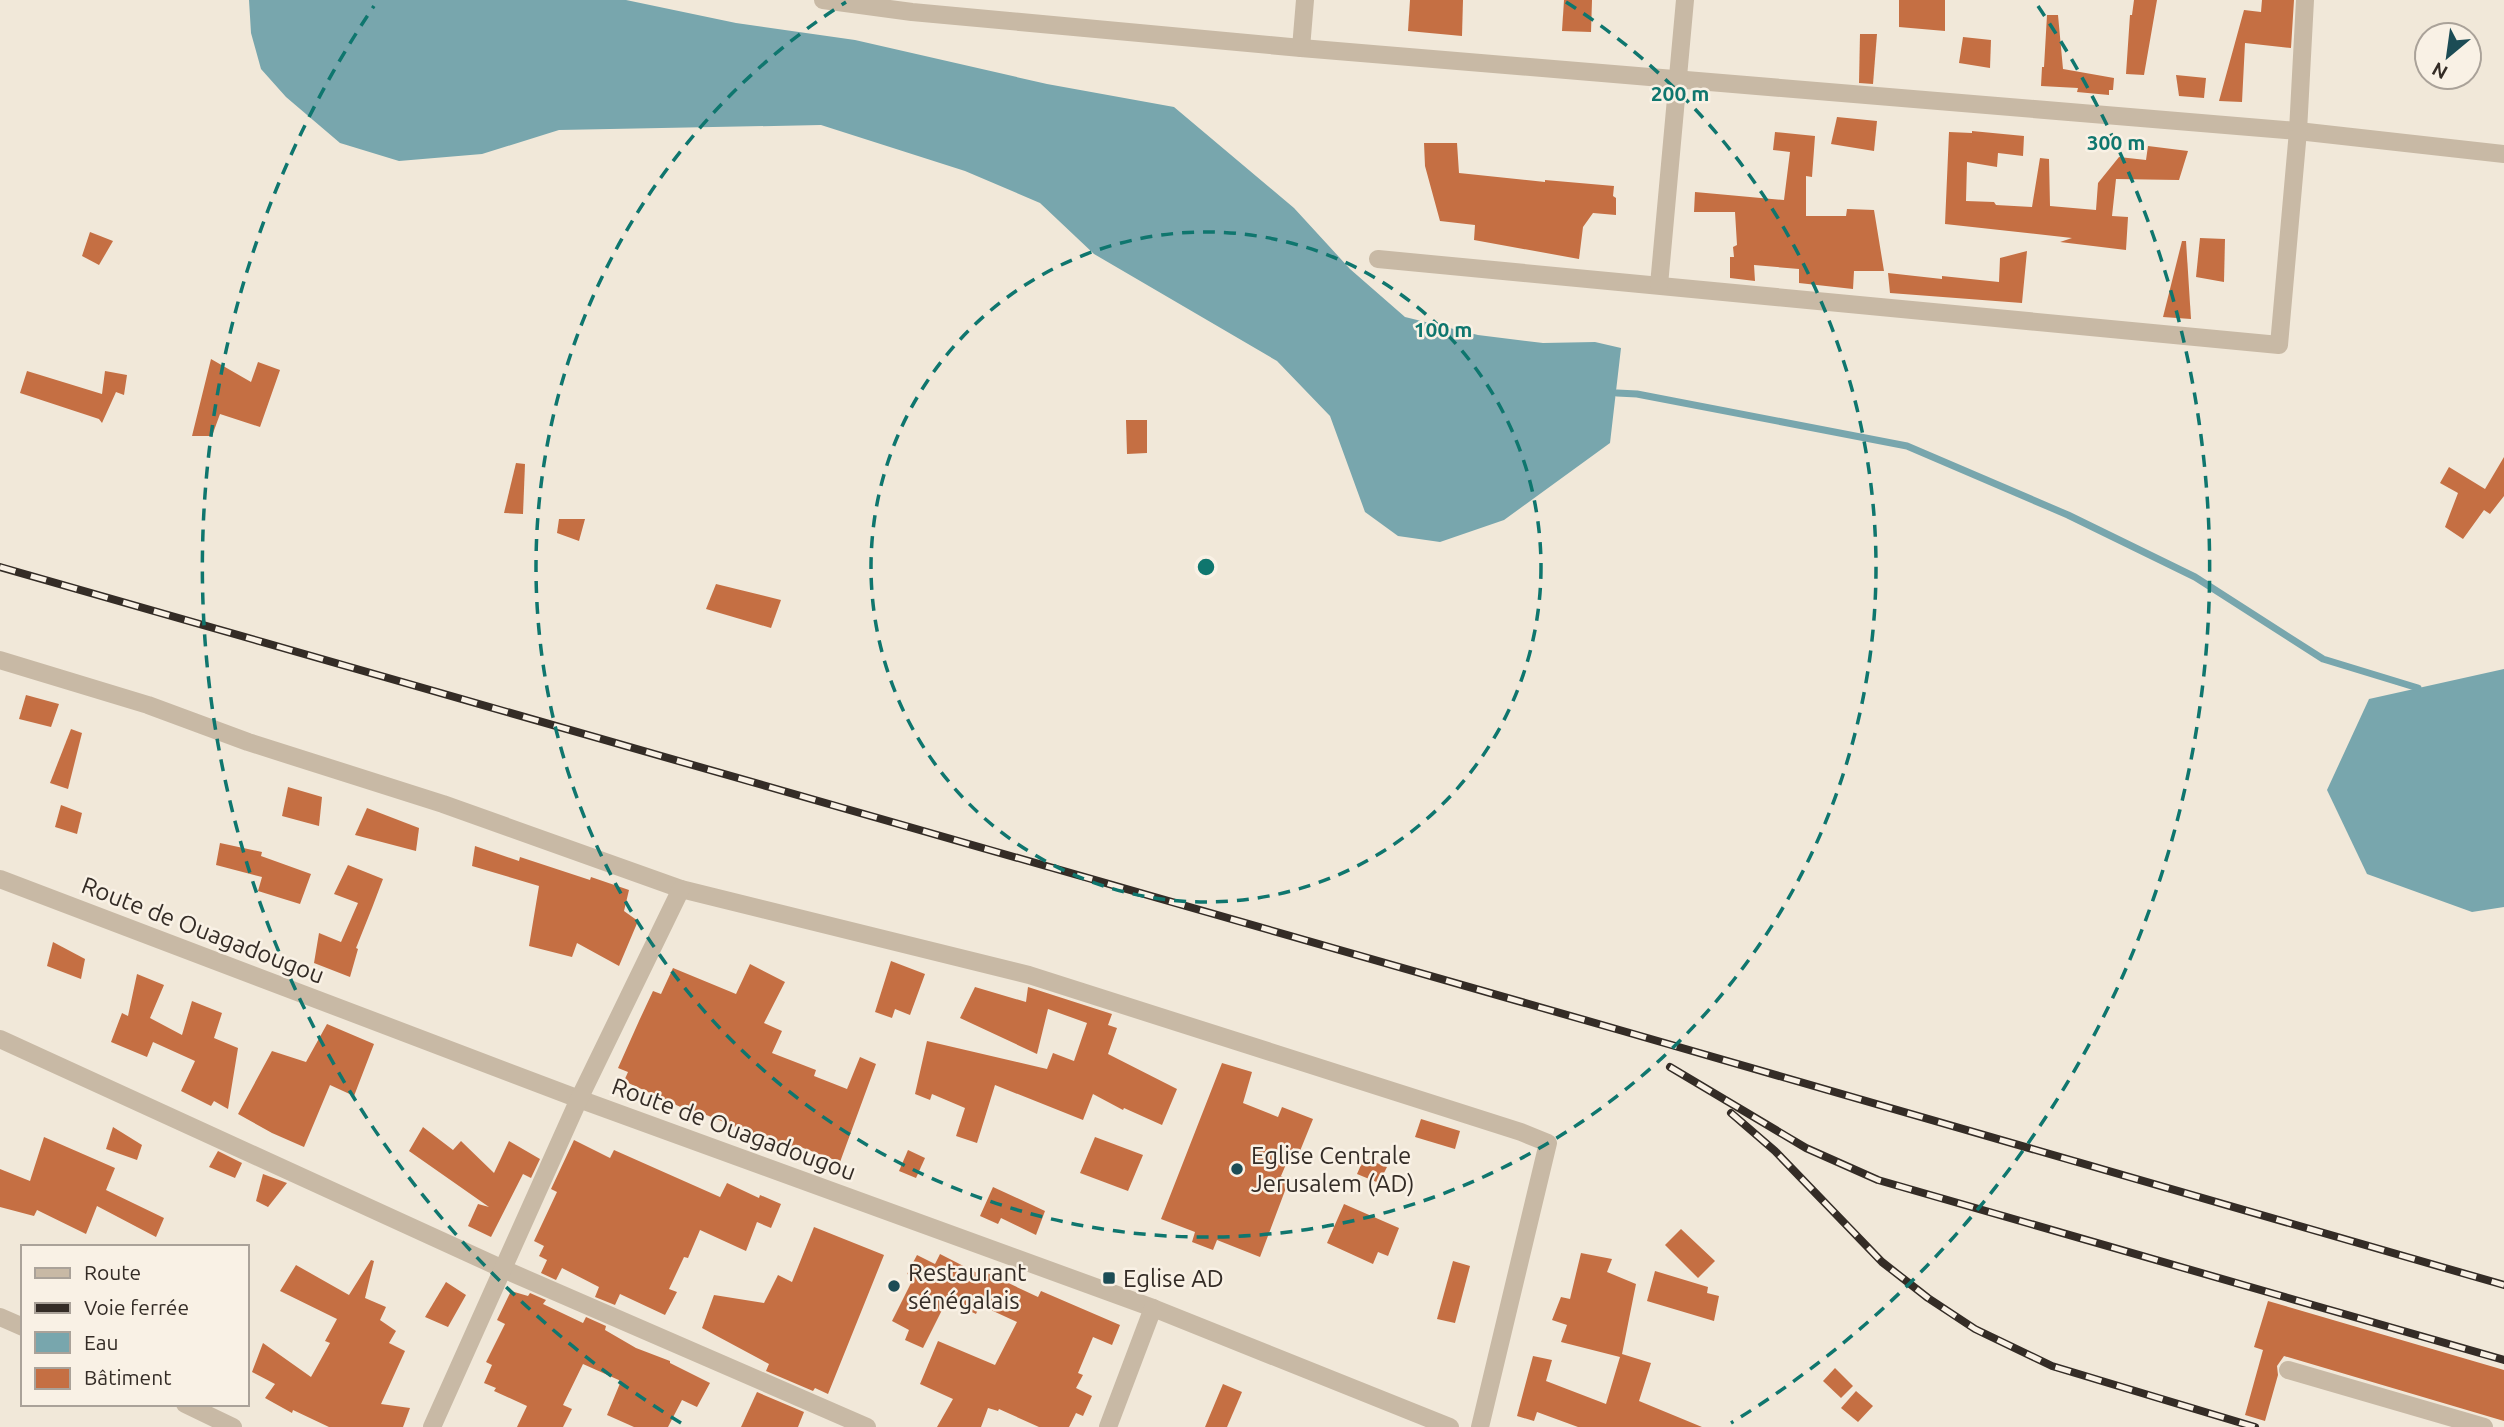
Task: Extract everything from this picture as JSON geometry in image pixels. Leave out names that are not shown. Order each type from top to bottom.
[{"type":"street","points":[[823,0],[912,6],[1301,48],[2298,131],[2504,155]]},
{"type":"street","points":[[1301,48],[1305,0]]},
{"type":"street","points":[[1658,285],[1685,0]]},
{"type":"street","points":[[1378,259],[2279,345],[2298,131],[2305,0]]},
{"type":"street","points":[[0,660],[148,705],[248,742],[443,804],[681,889],[1029,975],[1521,1132],[1548,1143],[1480,1427]]},
{"type":"street","name":"Route de Ouagadougou","points":[[0,879],[579,1099],[1153,1308],[1450,1427]]},
{"type":"street","points":[[432,1427],[579,1099],[681,889]]},
{"type":"street","points":[[0,1039],[503,1269],[867,1427]]},
{"type":"street","points":[[1108,1427],[1153,1308]]},
{"type":"street","points":[[0,1317],[21,1326]]},
{"type":"street","points":[[2288,1370],[2484,1427]]},
{"type":"street","points":[[189,1406],[233,1427]]},
{"type":"water","points":[[249,0],[626,0],[736,23],[855,40],[1047,84],[1174,107],[1294,208],[1350,269],[1405,317],[1478,335],[1543,343],[1595,342],[1621,348],[1610,443],[1504,520],[1440,542],[1398,536],[1365,512],[1330,416],[1277,361],[1094,254],[1040,203],[965,171],[821,125],[559,130],[482,154],[399,161],[340,143],[286,97],[261,69],[251,33]]},
{"type":"water","points":[[2504,669],[2504,907],[2472,912],[2367,874],[2327,790],[2369,699]]},
{"type":"building","points":[[1410,0],[1463,0],[1462,36],[1408,31]]},
{"type":"building","points":[[1564,0],[1592,0],[1591,32],[1562,31]]},
{"type":"building","points":[[1899,0],[1945,0],[1945,31],[1899,27]]},
{"type":"building","points":[[2134,0],[2157,0],[2144,75],[2126,74],[2130,15]]},
{"type":"building","points":[[2262,0],[2294,0],[2291,48],[2245,43],[2242,102],[2219,101],[2244,10],[2261,12]]},
{"type":"building","points":[[2047,15],[2058,15],[2063,69],[2114,78],[2113,90],[2109,90],[2109,95],[2077,92],[2078,88],[2041,86]]},
{"type":"building","points":[[1860,34],[1877,34],[1873,84],[1859,83]]},
{"type":"building","points":[[1963,37],[1991,40],[1990,68],[1959,63]]},
{"type":"building","points":[[2176,75],[2206,78],[2204,98],[2179,96]]},
{"type":"building","points":[[1837,117],[1877,121],[1874,151],[1831,144]]},
{"type":"building","points":[[1972,131],[2024,136],[2023,156],[1998,153],[1997,167],[1967,162],[1966,201],[1994,202],[1996,205],[2032,207],[2040,158],[2049,159],[2050,206],[2096,210],[2098,183],[2119,157],[2146,160],[2148,146],[2188,151],[2179,180],[2116,179],[2112,216],[2128,217],[2126,250],[2060,242],[2072,238],[1945,224],[1949,132]]},
{"type":"building","points":[[1775,132],[1815,136],[1812,177],[1806,176],[1806,216],[1846,216],[1847,209],[1874,210],[1884,271],[1854,271],[1853,289],[1799,283],[1799,269],[1754,265],[1755,281],[1730,278],[1730,257],[1734,257],[1733,247],[1737,245],[1735,212],[1694,212],[1695,192],[1784,200],[1790,152],[1773,150]]},
{"type":"building","points":[[1424,143],[1457,143],[1459,173],[1614,186],[1616,215],[1593,213],[1583,227],[1579,259],[1474,240],[1475,225],[1440,221],[1425,166]]},
{"type":"building","points":[[90,232],[113,241],[99,265],[82,256]]},
{"type":"building","points":[[2200,238],[2225,239],[2224,282],[2196,277]]},
{"type":"building","points":[[2182,241],[2186,241],[2191,319],[2163,317]]},
{"type":"building","points":[[2027,251],[2022,303],[1890,293],[1888,273],[1999,282],[2000,258]]},
{"type":"building","points":[[211,359],[251,382],[258,362],[280,370],[260,427],[220,414],[212,436],[192,436]]},
{"type":"building","points":[[27,371],[102,394],[105,371],[127,375],[124,395],[116,392],[102,423],[99,419],[20,393]]},
{"type":"building","points":[[1126,420],[1147,420],[1147,453],[1127,454]]},
{"type":"building","points":[[2504,457],[2504,496],[2490,514],[2484,510],[2463,539],[2445,527],[2458,493],[2440,483],[2449,467],[2485,489]]},
{"type":"building","points":[[516,463],[525,464],[523,514],[504,513]]},
{"type":"building","points":[[559,519],[585,519],[579,541],[557,533]]},
{"type":"building","points":[[716,584],[781,600],[771,628],[706,609]]},
{"type":"building","points":[[26,695],[59,704],[51,727],[19,719]]},
{"type":"building","points":[[71,729],[82,733],[68,789],[50,783]]},
{"type":"building","points":[[288,787],[322,797],[319,826],[282,816]]},
{"type":"building","points":[[61,805],[82,813],[77,834],[55,827]]},
{"type":"building","points":[[367,808],[419,828],[416,851],[355,835]]},
{"type":"building","points":[[220,843],[262,852],[261,856],[311,874],[300,904],[258,891],[262,877],[216,865]]},
{"type":"building","points":[[475,846],[519,861],[520,857],[629,890],[624,911],[638,921],[619,966],[577,943],[572,957],[529,946],[539,886],[472,866]]},
{"type":"building","points":[[348,865],[383,879],[356,948],[358,949],[350,977],[314,963],[319,933],[341,942],[358,903],[334,894]]},
{"type":"building","points":[[53,942],[85,959],[81,979],[47,966]]},
{"type":"building","points":[[891,961],[925,974],[910,1015],[895,1009],[892,1018],[875,1012]]},
{"type":"building","points":[[750,964],[785,982],[764,1023],[782,1031],[772,1053],[816,1070],[814,1076],[847,1089],[860,1057],[876,1064],[840,1162],[798,1146],[796,1151],[699,1112],[698,1115],[624,1081],[628,1072],[618,1068],[653,991],[661,994],[673,968],[736,994]]},
{"type":"building","points":[[137,974],[164,985],[150,1018],[182,1035],[192,1001],[222,1013],[214,1038],[238,1048],[228,1109],[214,1101],[211,1106],[181,1091],[195,1061],[153,1042],[147,1057],[111,1042],[122,1013],[128,1016]]},
{"type":"building","points":[[975,987],[1026,1002],[1028,987],[1112,1014],[1108,1025],[1117,1028],[1108,1054],[1177,1089],[1162,1125],[1124,1108],[1123,1110],[1093,1094],[1083,1120],[995,1085],[977,1143],[956,1136],[965,1108],[932,1094],[930,1100],[915,1094],[927,1041],[1047,1069],[1053,1053],[1074,1061],[1087,1023],[1048,1009],[1037,1054],[960,1018]]},
{"type":"building","points":[[327,1024],[374,1044],[354,1096],[330,1085],[304,1147],[238,1114],[272,1051],[306,1062]]},
{"type":"building","name":"Eglise Centrale Jerusalem (AD)","points":[[1222,1063],[1252,1072],[1243,1103],[1278,1117],[1282,1107],[1313,1119],[1300,1151],[1293,1148],[1281,1176],[1289,1180],[1260,1257],[1217,1240],[1213,1250],[1192,1242],[1195,1232],[1161,1219]]},
{"type":"building","points":[[1421,1119],[1460,1131],[1455,1149],[1415,1137]]},
{"type":"building","points":[[113,1127],[142,1145],[137,1160],[106,1149]]},
{"type":"building","points":[[423,1127],[453,1150],[461,1141],[494,1173],[509,1141],[540,1159],[531,1178],[523,1174],[491,1237],[468,1226],[478,1204],[489,1207],[409,1151]]},
{"type":"building","points":[[44,1137],[115,1168],[106,1190],[164,1218],[156,1237],[97,1206],[86,1234],[37,1210],[34,1216],[0,1207],[0,1169],[30,1181]]},
{"type":"building","points":[[1095,1137],[1143,1155],[1128,1191],[1080,1173]]},
{"type":"building","points":[[574,1140],[610,1158],[614,1150],[720,1197],[727,1183],[759,1198],[760,1195],[781,1204],[771,1228],[757,1222],[746,1251],[700,1230],[688,1258],[684,1257],[669,1289],[677,1292],[665,1315],[620,1294],[615,1305],[595,1297],[599,1287],[562,1268],[556,1280],[541,1273],[547,1260],[539,1256],[544,1246],[534,1241],[557,1192],[551,1189]]},
{"type":"building","points":[[908,1150],[925,1158],[916,1178],[899,1171]]},
{"type":"building","points":[[218,1151],[242,1163],[235,1178],[209,1167]]},
{"type":"building","points":[[1364,1158],[1387,1167],[1379,1183],[1357,1174]]},
{"type":"building","points":[[263,1174],[287,1183],[268,1207],[256,1201]]},
{"type":"building","points":[[993,1187],[1045,1211],[1036,1235],[1001,1218],[998,1224],[980,1216]]},
{"type":"building","points":[[1344,1204],[1399,1228],[1388,1256],[1378,1252],[1373,1264],[1327,1243]]},
{"type":"building","points":[[814,1227],[884,1255],[828,1394],[815,1388],[813,1391],[766,1371],[769,1364],[702,1328],[714,1295],[764,1303],[778,1275],[792,1282]]},
{"type":"building","points":[[1681,1229],[1715,1261],[1698,1278],[1665,1245]]},
{"type":"building","points":[[1581,1253],[1612,1259],[1607,1272],[1636,1284],[1622,1354],[1651,1363],[1639,1401],[1702,1427],[1578,1427],[1537,1412],[1534,1421],[1517,1416],[1533,1356],[1552,1360],[1546,1381],[1606,1404],[1620,1357],[1561,1342],[1567,1325],[1552,1320],[1561,1297],[1570,1299]]},
{"type":"building","points":[[940,1254],[985,1277],[987,1273],[1038,1297],[1041,1291],[1120,1325],[1112,1345],[1093,1337],[1078,1373],[1083,1375],[1076,1388],[1092,1396],[1083,1416],[1076,1413],[1069,1427],[1039,1427],[999,1409],[988,1408],[981,1427],[937,1427],[953,1399],[920,1384],[938,1341],[995,1365],[1017,1322],[980,1305],[976,1314],[947,1300],[923,1348],[905,1340],[909,1330],[892,1321],[914,1277],[907,1274],[917,1255],[935,1264]]},
{"type":"building","points":[[371,1260],[374,1261],[365,1298],[386,1307],[380,1320],[396,1331],[389,1343],[405,1351],[381,1404],[410,1408],[403,1427],[329,1427],[293,1410],[292,1413],[265,1398],[275,1384],[252,1372],[263,1343],[311,1377],[330,1343],[325,1341],[337,1319],[280,1291],[296,1265],[349,1295]]},
{"type":"building","points":[[1453,1261],[1470,1266],[1455,1323],[1437,1319]]},
{"type":"building","points":[[1655,1271],[1708,1287],[1707,1293],[1719,1296],[1714,1321],[1647,1301]]},
{"type":"building","points":[[446,1282],[466,1295],[448,1327],[425,1317]]},
{"type":"building","points":[[511,1291],[528,1296],[530,1293],[546,1300],[543,1304],[583,1323],[586,1317],[606,1326],[605,1330],[636,1348],[670,1361],[710,1383],[697,1407],[682,1400],[668,1427],[634,1427],[607,1415],[621,1381],[583,1364],[563,1405],[572,1409],[563,1427],[517,1427],[527,1406],[494,1391],[496,1388],[484,1383],[492,1365],[486,1362],[505,1324],[497,1320]]},
{"type":"building","points":[[2268,1301],[2504,1370],[2504,1421],[2284,1356],[2277,1366],[2278,1375],[2265,1421],[2245,1415],[2263,1350],[2254,1347]]},
{"type":"building","points":[[1835,1368],[1853,1386],[1841,1398],[1823,1381]]},
{"type":"building","points":[[1223,1384],[1242,1392],[1227,1427],[1205,1427]]},
{"type":"building","points":[[1856,1391],[1873,1406],[1858,1422],[1841,1408]]},
{"type":"building","points":[[757,1392],[804,1412],[798,1427],[741,1427]]},
{"type":"waterway","points":[[1617,393],[1637,394],[1907,446],[2068,515],[2195,577],[2323,659],[2418,688]]},
{"type":"railway","points":[[0,567],[2504,1285]]},
{"type":"railway","points":[[1670,1067],[1806,1148],[1878,1180],[2504,1360]]},
{"type":"railway","points":[[1731,1113],[1775,1151],[1882,1262],[1928,1298],[1975,1329],[2052,1366],[2255,1427]]},
{"type":"place","name":"Eglise Centrale Jerusalem (AD)","points":[[1237,1169]]},
{"type":"place","name":"Eglise AD","points":[[1109,1278]]},
{"type":"place","name":"Restaurant sénégalais","points":[[894,1286]]}]
